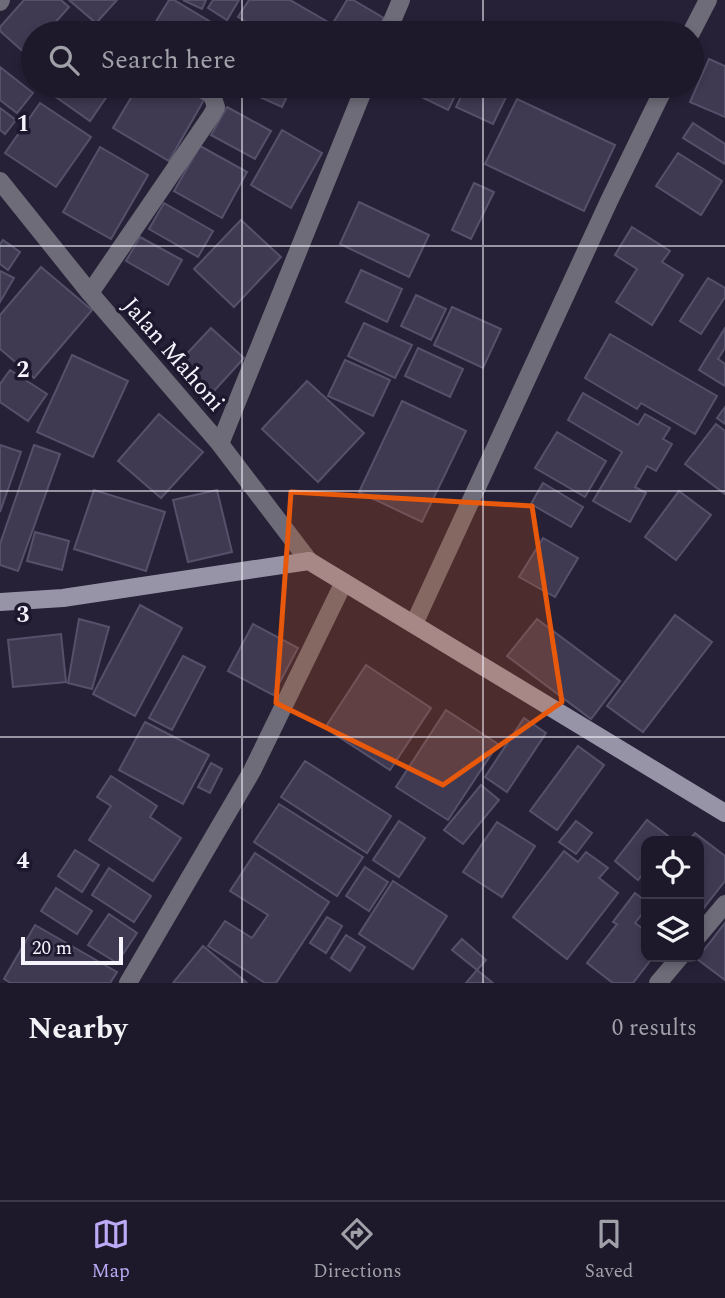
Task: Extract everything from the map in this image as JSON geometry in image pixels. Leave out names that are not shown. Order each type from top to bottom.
[{"type":"street","points":[[392,21],[401,0]]},
{"type":"street","points":[[697,21],[708,0]]},
{"type":"street","points":[[90,293],[211,116],[216,107],[213,98]]},
{"type":"street","points":[[220,444],[360,98]]},
{"type":"street","points":[[414,624],[659,98]]},
{"type":"street","name":"Jalan Mahoni","points":[[0,181],[90,293],[220,444],[309,561]]},
{"type":"street","points":[[0,602],[63,598],[309,561],[725,813]]},
{"type":"street","points":[[128,983],[252,771],[344,582]]},
{"type":"street","points":[[704,929],[725,904]]},
{"type":"street","points":[[658,983],[676,962]]},
{"type":"highlighted area","points":[[291,492],[532,506],[562,702],[443,785],[276,703]]},
{"type":"building","points":[[24,0],[61,0],[69,7],[57,21],[21,21],[21,50],[0,31],[0,27]]},
{"type":"building","points":[[69,0],[117,0],[98,21],[94,21]]},
{"type":"building","points":[[169,0],[174,0],[209,21],[156,21]]},
{"type":"building","points":[[183,0],[206,0],[202,9]]},
{"type":"building","points":[[213,0],[239,0],[227,20],[208,8]]},
{"type":"building","points":[[249,0],[290,0],[326,21],[245,21],[238,17]]},
{"type":"building","points":[[347,0],[353,0],[384,18],[382,21],[334,21]]},
{"type":"building","points":[[709,59],[725,66],[725,117],[690,102],[692,98],[704,98],[704,70]]},
{"type":"building","points":[[0,67],[21,84],[21,98],[29,98],[17,113],[0,100]]},
{"type":"building","points":[[57,98],[106,98],[90,121]]},
{"type":"building","points":[[131,98],[204,100],[169,161],[113,128]]},
{"type":"building","points":[[262,98],[286,98],[282,107]]},
{"type":"building","points":[[424,98],[454,98],[448,110]]},
{"type":"building","points":[[460,98],[506,98],[493,124],[456,107]]},
{"type":"building","points":[[517,99],[615,145],[584,211],[485,164]]},
{"type":"building","points":[[40,103],[91,137],[56,187],[5,153]]},
{"type":"building","points":[[227,107],[271,131],[255,159],[211,135]]},
{"type":"building","points":[[0,108],[16,120],[5,134],[0,130]]},
{"type":"building","points":[[693,123],[725,144],[725,164],[683,138]]},
{"type":"building","points":[[282,130],[322,153],[291,208],[251,185]]},
{"type":"building","points":[[200,146],[247,172],[222,218],[174,191]]},
{"type":"building","points":[[100,147],[148,175],[111,239],[63,212]]},
{"type":"building","points":[[678,153],[722,181],[701,215],[656,186]]},
{"type":"building","points":[[474,183],[494,192],[471,239],[452,230]]},
{"type":"building","points":[[359,202],[429,235],[409,277],[340,244]]},
{"type":"building","points":[[164,203],[213,231],[198,257],[149,229]]},
{"type":"building","points":[[241,220],[281,257],[234,307],[194,269]]},
{"type":"building","points":[[632,227],[670,251],[662,262],[683,275],[652,325],[616,302],[637,269],[615,255]]},
{"type":"building","points":[[140,237],[182,260],[168,285],[126,261]]},
{"type":"building","points":[[3,240],[20,252],[8,270],[0,264],[0,244]]},
{"type":"building","points":[[41,267],[92,310],[34,378],[0,349],[0,315]]},
{"type":"building","points":[[361,270],[402,289],[387,322],[346,302]]},
{"type":"building","points":[[0,271],[14,278],[0,302]]},
{"type":"building","points":[[708,278],[725,288],[725,297],[701,334],[680,321]]},
{"type":"building","points":[[416,295],[446,309],[431,340],[401,326]]},
{"type":"building","points":[[452,307],[501,329],[483,368],[434,345]]},
{"type":"building","points":[[364,323],[412,345],[395,378],[348,356]]},
{"type":"building","points":[[211,328],[244,358],[213,392],[180,361]]},
{"type":"building","points":[[725,328],[725,348],[718,359],[725,364],[725,386],[699,370]]},
{"type":"building","points":[[610,334],[717,396],[695,434],[641,403],[637,409],[585,378]]},
{"type":"building","points":[[418,348],[463,369],[450,397],[405,376]]},
{"type":"building","points":[[72,355],[128,381],[93,457],[37,432]]},
{"type":"building","points":[[345,360],[390,380],[373,416],[328,396]]},
{"type":"building","points":[[10,370],[47,394],[28,421],[0,402],[0,384]]},
{"type":"building","points":[[307,381],[364,433],[318,482],[262,429]]},
{"type":"building","points":[[583,393],[638,425],[645,414],[670,428],[663,439],[672,444],[656,471],[647,466],[635,487],[646,493],[630,522],[593,501],[622,452],[568,420]]},
{"type":"building","points":[[402,401],[466,431],[422,522],[359,492]]},
{"type":"building","points":[[725,407],[725,424],[717,418]]},
{"type":"building","points":[[159,414],[203,452],[161,498],[118,461]]},
{"type":"building","points":[[716,424],[725,431],[725,494],[685,464]]},
{"type":"building","points":[[557,432],[606,461],[585,497],[535,468]]},
{"type":"building","points":[[0,445],[21,452],[0,512]]},
{"type":"building","points":[[34,445],[60,454],[18,571],[0,565],[0,544]]},
{"type":"building","points":[[543,483],[583,507],[571,527],[531,504]]},
{"type":"building","points":[[94,490],[165,512],[146,571],[74,549]]},
{"type":"building","points":[[217,490],[232,552],[188,562],[173,500]]},
{"type":"building","points":[[679,491],[711,515],[676,560],[645,537]]},
{"type":"building","points":[[35,532],[69,541],[62,570],[27,561]]},
{"type":"building","points":[[543,538],[578,558],[555,597],[519,577]]},
{"type":"building","points":[[140,605],[182,628],[135,716],[93,694]]},
{"type":"building","points":[[675,615],[712,642],[643,732],[607,706]]},
{"type":"building","points":[[79,619],[109,627],[92,689],[68,683]]},
{"type":"building","points":[[537,619],[620,681],[591,719],[507,656]]},
{"type":"building","points":[[253,624],[298,648],[273,695],[228,671]]},
{"type":"building","points":[[61,634],[66,682],[13,687],[8,640]]},
{"type":"building","points":[[183,656],[205,667],[172,730],[149,718]]},
{"type":"building","points":[[366,665],[431,708],[390,770],[325,728]]},
{"type":"building","points":[[446,710],[498,744],[448,820],[396,787]]},
{"type":"building","points":[[524,718],[546,733],[507,792],[485,777]]},
{"type":"building","points":[[145,722],[209,755],[183,804],[119,770]]},
{"type":"building","points":[[578,746],[604,765],[557,830],[530,811]]},
{"type":"building","points":[[305,761],[391,816],[367,853],[281,797]]},
{"type":"building","points":[[211,763],[222,769],[210,793],[198,787]]},
{"type":"building","points":[[111,776],[157,806],[150,817],[181,838],[153,881],[89,840],[111,806],[97,797]]},
{"type":"building","points":[[481,785],[499,800],[463,844],[444,830]]},
{"type":"building","points":[[279,804],[363,857],[337,896],[254,842]]},
{"type":"building","points":[[647,820],[668,836],[641,836],[641,876],[638,880],[615,861]]},
{"type":"building","points":[[399,821],[425,838],[399,877],[373,860]]},
{"type":"building","points":[[576,821],[592,833],[576,854],[559,842]]},
{"type":"building","points":[[497,822],[535,846],[502,897],[463,872]]},
{"type":"building","points":[[704,840],[725,856],[725,881],[704,908]]},
{"type":"building","points":[[75,850],[99,865],[82,892],[58,876]]},
{"type":"building","points":[[564,851],[578,862],[586,852],[608,868],[599,878],[618,893],[567,959],[513,917]]},
{"type":"building","points":[[255,853],[329,902],[276,983],[265,983],[208,946],[225,921],[252,938],[268,915],[230,891]]},
{"type":"building","points":[[365,867],[388,882],[369,911],[346,896]]},
{"type":"building","points":[[109,868],[151,896],[134,922],[92,895]]},
{"type":"building","points":[[393,881],[447,916],[413,969],[359,934]]},
{"type":"building","points":[[56,888],[92,911],[77,934],[41,911]]},
{"type":"building","points":[[635,893],[641,898],[641,916],[635,923],[641,927],[641,962],[649,962],[633,983],[613,983],[587,963],[617,924],[613,922]]},
{"type":"building","points":[[109,914],[137,933],[117,963],[88,945]]},
{"type":"building","points":[[327,917],[342,926],[326,953],[310,943]]},
{"type":"building","points":[[725,923],[725,980],[701,962],[704,962],[704,950]]},
{"type":"building","points":[[35,925],[117,972],[110,983],[11,983],[4,979]]},
{"type":"building","points":[[346,935],[365,947],[350,971],[331,958]]},
{"type":"building","points":[[462,939],[486,960],[477,970],[452,950]]},
{"type":"building","points":[[203,946],[247,983],[173,983]]},
{"type":"building","points":[[477,970],[493,983],[466,983]]}]
